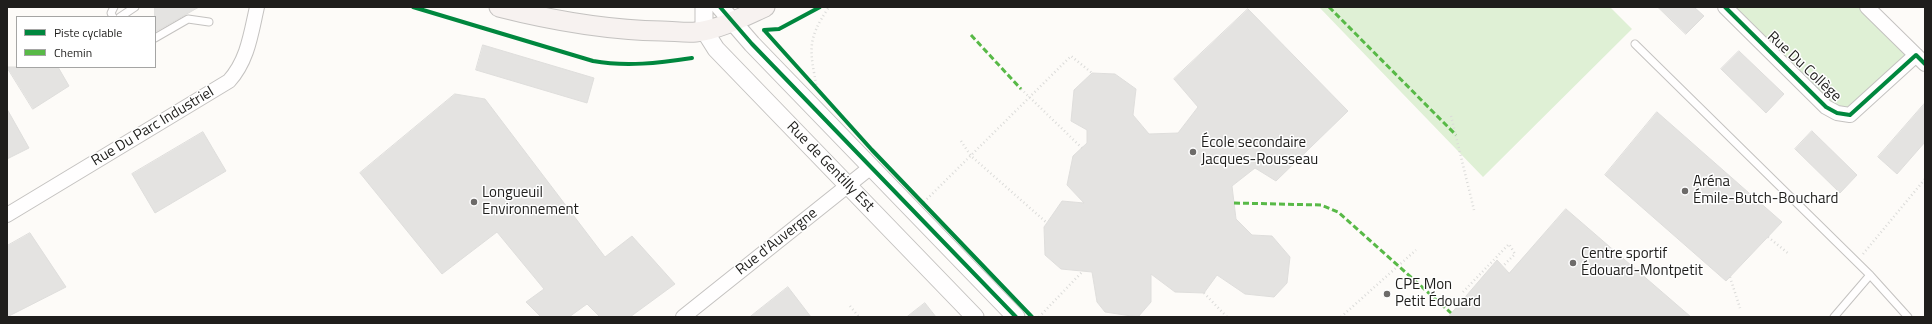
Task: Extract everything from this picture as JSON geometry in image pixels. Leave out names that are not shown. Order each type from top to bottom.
[{"type":"main road","points":[[499,7],[552,20],[599,27],[650,31],[697,32],[704,30],[725,14],[765,7]]},
{"type":"street","name":"Rue Du Parc Industriel","points":[[7,215],[229,81],[244,60],[257,7]]},
{"type":"street","points":[[704,7],[704,30]]},
{"type":"street","name":"Rue Du Collège","points":[[1725,7],[1826,107],[1836,113],[1850,115],[1920,59],[1867,7]]},
{"type":"street","name":"Rue de Gentilly Est","points":[[725,14],[871,168],[1016,317]]},
{"type":"street","name":"Rue de Gentilly Est","points":[[704,30],[716,49],[975,317]]},
{"type":"street","name":"Rue d'Auvergne","points":[[682,317],[871,168]]},
{"type":"lane","points":[[112,16],[111,13],[114,7]]},
{"type":"lane","points":[[122,16],[135,7]]},
{"type":"lane","points":[[156,37],[188,19],[209,22]]},
{"type":"lane","points":[[1635,44],[1856,262],[1908,317]]},
{"type":"lane","points":[[1834,317],[1870,276]]},
{"type":"path","points":[[817,89],[810,51],[815,27],[828,7]]},
{"type":"path","points":[[923,203],[1071,56],[1092,73]]},
{"type":"path","points":[[812,83],[822,95]]},
{"type":"path","points":[[1021,89],[1082,148]]},
{"type":"path","points":[[1451,116],[1474,210]]},
{"type":"path","points":[[961,141],[971,156],[1047,223]]},
{"type":"path","points":[[1856,262],[1925,179]]},
{"type":"path","points":[[917,198],[928,209]]},
{"type":"path","points":[[1768,237],[1789,254]]},
{"type":"path","points":[[1463,292],[1509,244],[1515,254],[1503,266]]},
{"type":"path","points":[[1342,317],[1416,250]]},
{"type":"path","points":[[1039,317],[1083,271]]},
{"type":"path","points":[[1730,277],[1740,308]]},
{"type":"path","points":[[1204,293],[1227,317]]},
{"type":"path","points":[[850,306],[859,317]]},
{"type":"green space","points":[[1319,7],[1610,7],[1632,29],[1483,177]]},
{"type":"green space","points":[[1725,7],[1867,7],[1916,55],[1850,115],[1837,113]]},
{"type":"building","points":[[155,7],[199,7],[156,31]]},
{"type":"building","points":[[1658,7],[1694,7],[1704,16],[1686,34]]},
{"type":"building","points":[[1248,9],[1348,111],[1276,181],[1255,168],[1232,186],[1236,219],[1252,235],[1272,236],[1290,257],[1287,283],[1274,297],[1245,294],[1217,275],[1204,293],[1175,292],[1151,274],[1151,302],[1138,317],[1105,312],[1097,302],[1092,272],[1061,269],[1045,255],[1044,227],[1062,201],[1084,203],[1067,185],[1073,156],[1087,143],[1087,130],[1071,121],[1074,90],[1092,73],[1115,74],[1136,89],[1133,115],[1149,134],[1178,133],[1198,107],[1174,79]]},
{"type":"building","points":[[483,45],[594,78],[587,103],[476,70]]},
{"type":"building","points":[[1739,51],[1784,94],[1766,113],[1721,69]]},
{"type":"building","points":[[7,67],[59,68],[69,86],[33,109]]},
{"type":"building","name":"Longueuil Environnement","points":[[455,94],[485,99],[605,257],[632,236],[675,284],[630,317],[600,317],[587,304],[569,317],[541,317],[526,302],[544,289],[497,232],[442,274],[360,173]]},
{"type":"building","points":[[1925,103],[1925,142],[1897,174],[1878,157]]},
{"type":"building","points":[[7,109],[29,148],[7,159]]},
{"type":"building","name":"Aréna Émile-Butch-Bouchard","points":[[1657,112],[1782,222],[1726,281],[1605,175]]},
{"type":"building","points":[[1812,131],[1857,175],[1840,193],[1795,149]]},
{"type":"building","points":[[203,132],[226,171],[155,213],[132,174]]},
{"type":"building","name":"Centre sportif Édouard-Montpetit","points":[[1566,209],[1691,317],[1448,317],[1497,260],[1509,273]]},
{"type":"building","points":[[30,233],[66,287],[7,317],[7,246]]},
{"type":"building","points":[[788,287],[811,317],[750,317]]},
{"type":"building","points":[[925,303],[936,317],[907,317]]},
{"type":"marked path","points":[[1329,7],[1456,135]]},
{"type":"marked path","points":[[971,35],[1021,89]]},
{"type":"marked path","points":[[1234,203],[1321,205],[1338,212],[1451,313]]},
{"type":"cycle path","points":[[413,7],[593,61],[630,64],[655,63],[692,58]]},
{"type":"cycle path","points":[[720,7],[752,44],[1016,317]]},
{"type":"cycle path","points":[[764,30],[779,29],[820,7]]},
{"type":"cycle path","points":[[1725,7],[1826,107],[1837,113],[1850,115],[1916,55],[1925,64]]},
{"type":"cycle path","points":[[764,30],[872,150],[1032,317]]},
{"type":"place","name":"École secondaire Jacques-Rousseau","points":[[1193,152]]},
{"type":"place","name":"Aréna Émile-Butch-Bouchard","points":[[1685,191]]},
{"type":"place","name":"Longueuil Environnement","points":[[474,202]]},
{"type":"place","name":"Centre sportif Édouard-Montpetit","points":[[1573,263]]},
{"type":"place","name":"CPE Mon Petit Édouard","points":[[1387,294]]}]
